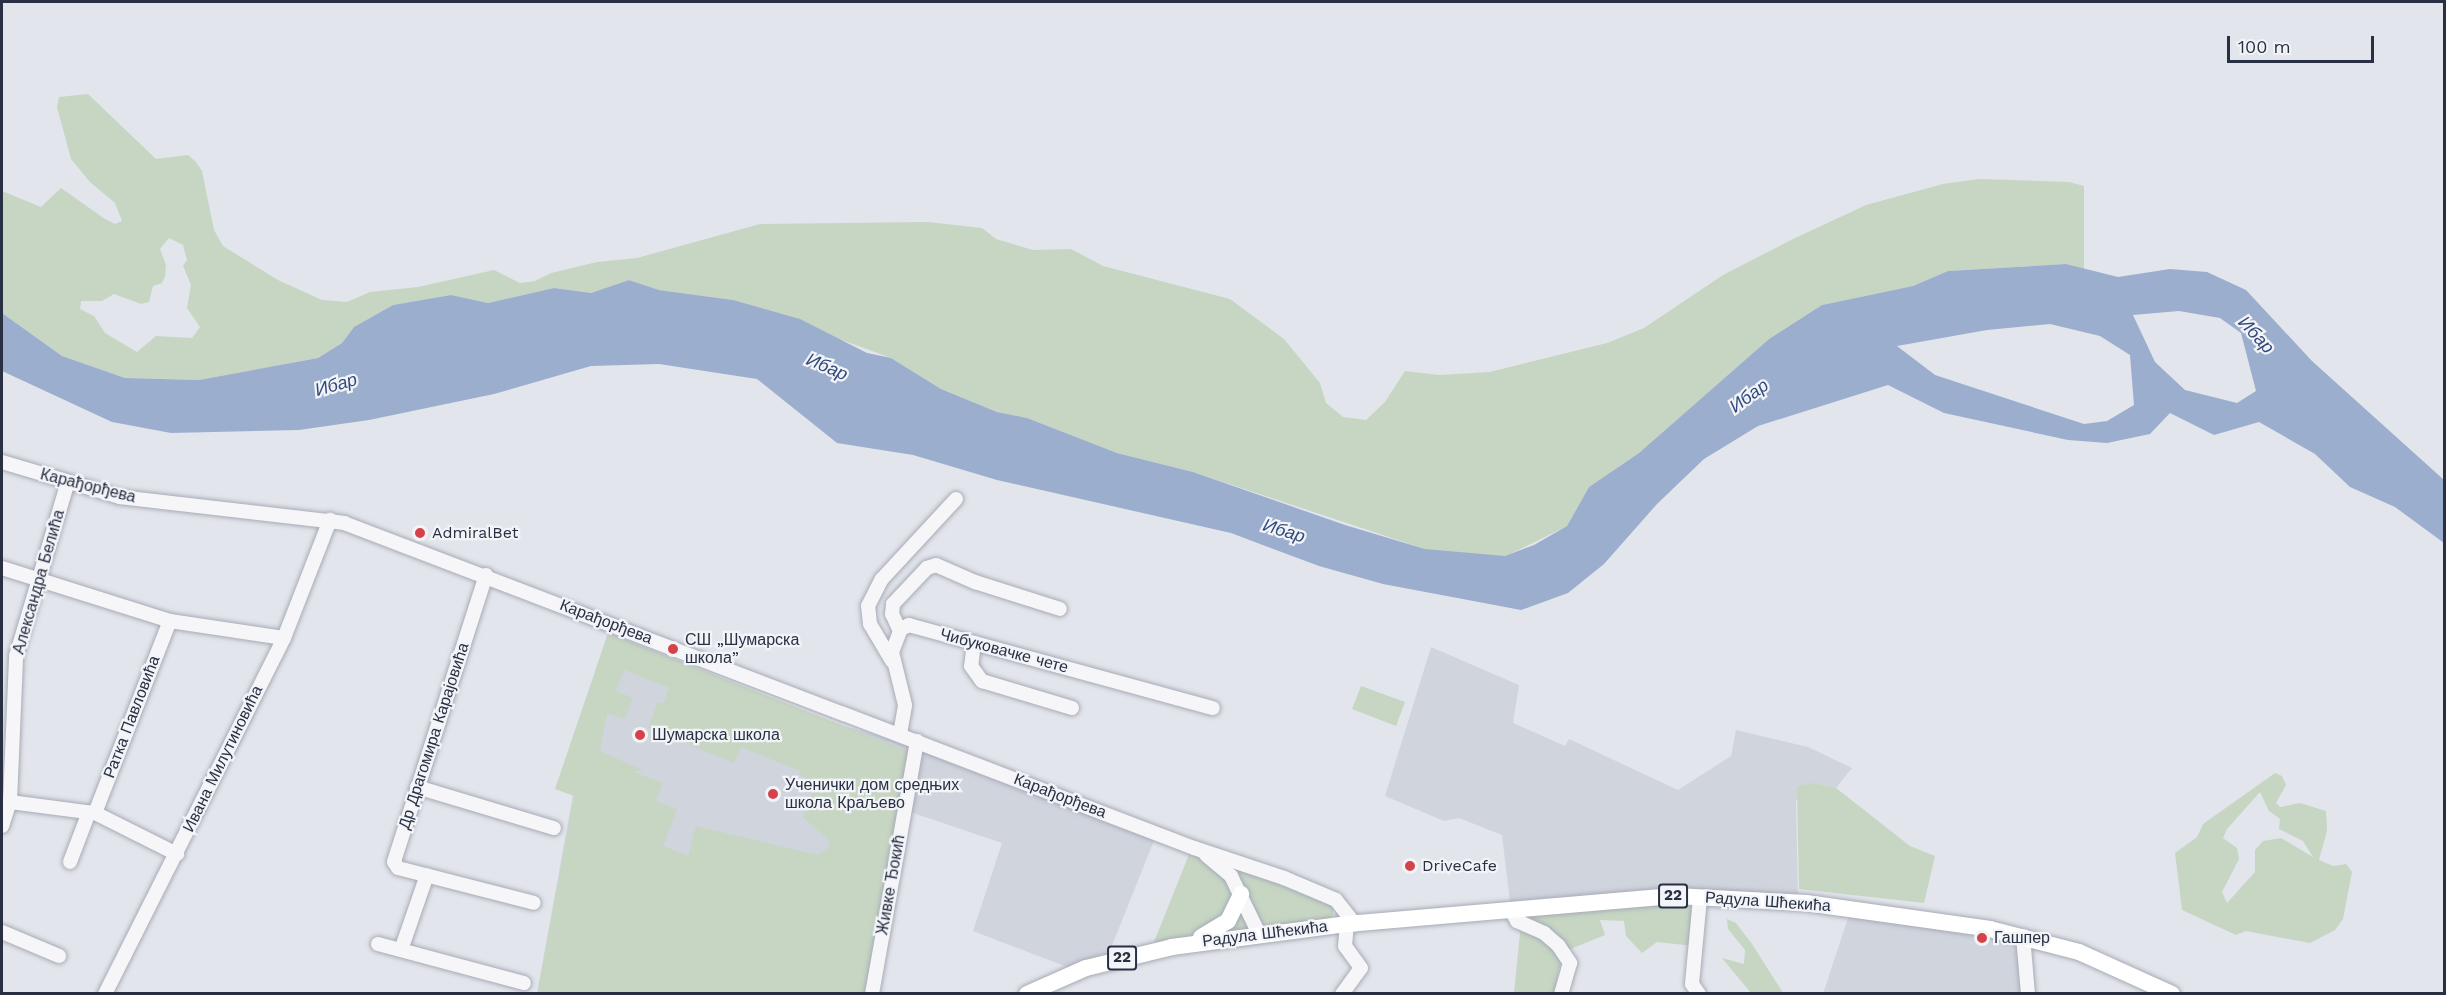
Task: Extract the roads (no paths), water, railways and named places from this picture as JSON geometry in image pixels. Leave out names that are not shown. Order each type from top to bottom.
[{"type":"main road","points":[[1172,947],[1218,930],[1230,918],[1241,894]]},
{"type":"main road","name":"Радула Шћекића","points":[[1031,993],[1086,968],[1172,947],[1350,920],[1700,897],[1851,909],[2023,936]]},
{"type":"main road","name":"22","points":[[2023,936],[2101,960],[2172,993]]},
{"type":"street","name":"Карађорђева","points":[[2,462],[120,497],[330,520],[486,575],[1194,848],[1311,889],[1336,900],[1350,920]]},
{"type":"street","name":"Александра Белића","points":[[2,825],[10,802],[16,656],[68,482]]},
{"type":"street","points":[[900,734],[905,705],[892,661],[870,624],[868,606],[882,579],[956,499]]},
{"type":"street","name":"Ивана Милутиновића","points":[[105,993],[284,638],[330,520]]},
{"type":"street","points":[[892,661],[900,631],[892,614],[893,604],[927,568],[936,565],[975,582],[1060,609]]},
{"type":"street","points":[[2,568],[170,621],[284,638]]},
{"type":"street","name":"Др Драгомира Карајовића","points":[[486,575],[394,862],[398,868],[534,903]]},
{"type":"street","name":"Ратка Павловића","points":[[70,862],[170,621]]},
{"type":"street","name":"Чибуковачке чете","points":[[900,631],[909,625],[1213,708]]},
{"type":"street","points":[[974,643],[972,666],[982,681],[1072,708]]},
{"type":"street","points":[[2,651],[16,656]]},
{"type":"street","name":"Живке Ђокић","points":[[872,993],[917,741]]},
{"type":"street","points":[[417,787],[554,828]]},
{"type":"street","points":[[10,802],[92,813],[177,854]]},
{"type":"street","name":"Карађорђева","points":[[1194,848],[1224,867],[1241,894],[1259,934]]},
{"type":"street","points":[[401,950],[427,875]]},
{"type":"street","points":[[1699,993],[1692,984],[1700,897]]},
{"type":"street","points":[[1510,910],[1517,921],[1544,933],[1558,945],[1570,963],[1561,993]]},
{"type":"street","points":[[1342,993],[1361,968],[1345,946],[1350,920]]},
{"type":"street","points":[[2,932],[59,956]]},
{"type":"street","points":[[2023,936],[2028,993]]},
{"type":"street","points":[[378,944],[524,983]]},
{"type":"water","name":"Ибар","points":[[2066,264],[2118,277],[2170,269],[2207,272],[2246,290],[2312,361],[2444,480],[2444,543],[2395,507],[2350,487],[2315,454],[2259,422],[2214,435],[2170,413],[2150,434],[2107,443],[2068,440],[1944,413],[1888,385],[1758,426],[1704,459],[1657,504],[1604,564],[1568,593],[1521,610],[1383,584],[1319,566],[1231,533],[997,480],[913,455],[837,443],[757,379],[659,364],[591,366],[494,394],[369,420],[299,430],[171,433],[112,422],[2,371],[2,313],[62,356],[125,378],[199,380],[318,358],[342,343],[354,327],[393,305],[451,295],[488,303],[554,288],[591,293],[629,280],[659,290],[733,300],[800,319],[867,353],[891,358],[941,389],[997,412],[1027,418],[1117,453],[1193,472],[1345,525],[1425,549],[1505,556],[1534,545],[1567,526],[1589,487],[1639,453],[1769,339],[1822,305],[1913,286],[1948,271]],"holes":[[[2179,311],[2220,318],[2241,333],[2256,391],[2237,403],[2185,390],[2155,362],[2133,315]],[[2050,324],[2100,336],[2130,355],[2134,405],[2107,421],[2084,424],[1935,375],[1897,346],[1987,330]]]},
{"type":"place","name":"AdmiralBet","points":[[420,533]]},
{"type":"place","name":"СШ „Шумарска школа”","points":[[673,649]]},
{"type":"place","name":"Шумарска школа","points":[[640,735]]},
{"type":"place","name":"Ученички дом средњих школа Краљево","points":[[773,794]]},
{"type":"place","name":"DriveCafe","points":[[1410,866]]},
{"type":"place","name":"Гашпер","points":[[1982,938]]}]
